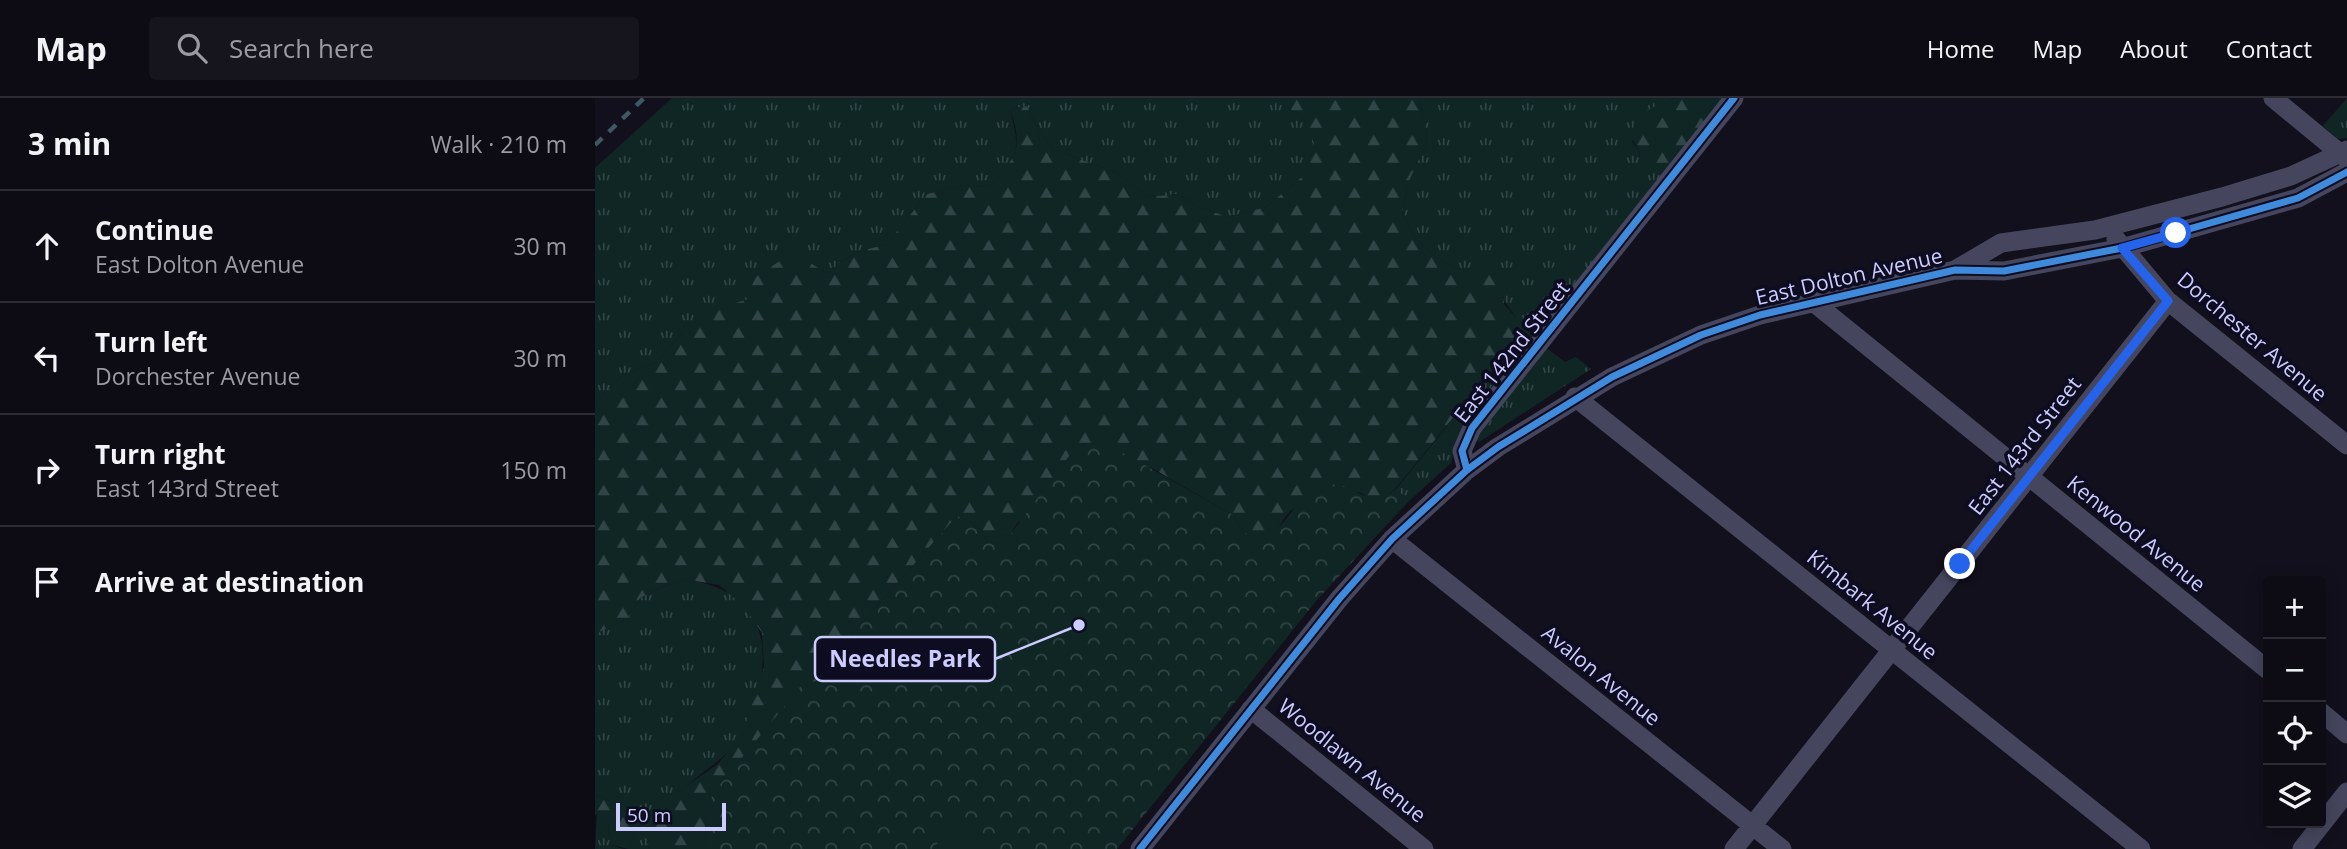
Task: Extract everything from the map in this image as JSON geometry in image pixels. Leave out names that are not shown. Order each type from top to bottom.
[{"type":"street","name":"East 142nd Street","points":[[1467,470],[1462,451],[1472,428],[1734,98]]},
{"type":"street","points":[[2273,98],[2345,154]]},
{"type":"street","name":"East Dolton Avenue","points":[[1955,271],[2001,243],[2106,227],[2291,176],[2345,154]]},
{"type":"street","name":"East Dolton Avenue","points":[[1467,470],[1576,397],[1628,368],[1700,335],[1812,301],[1955,271],[2004,271],[2122,248],[2298,198],[2347,172]]},
{"type":"street","name":"Dorchester Avenue","points":[[2106,227],[2168,301],[2347,445]]},
{"type":"street","name":"Kenwood Avenue","points":[[1812,301],[2263,666]]},
{"type":"street","name":"East 143rd Street","points":[[1734,849],[2168,301]]},
{"type":"street","name":"Kimbark Avenue","points":[[1576,397],[2141,849]]},
{"type":"street","points":[[1140,849],[1339,599],[1392,539],[1467,470]]},
{"type":"street","name":"Avalon Avenue","points":[[1392,539],[1782,849]]},
{"type":"street","name":"Woodlawn Avenue","points":[[1251,709],[1424,849]]},
{"type":"street","points":[[2326,716],[2347,734]]},
{"type":"street","points":[[2302,849],[2347,792]]},
{"type":"green space","points":[[672,98],[1281,98],[1284,104],[1305,121],[1315,143],[1303,176],[1266,207],[1228,217],[1199,207],[1178,194],[1148,197],[1117,173],[1053,149],[1039,130],[1027,106],[1010,109],[1016,135],[1015,153],[989,187],[963,185],[927,194],[886,245],[854,254],[828,274],[812,264],[754,278],[749,299],[684,331],[657,362],[622,375],[595,404],[595,168]]},
{"type":"green space","points":[[1281,98],[1419,98],[1428,139],[1409,181],[1402,210],[1414,236],[1436,257],[1460,270],[1483,270],[1503,281],[1504,304],[1516,318],[1521,334],[1396,488],[1385,498],[1373,500],[1359,492],[1305,502],[1292,510],[1274,531],[1258,534],[1244,533],[1233,515],[1150,467],[1018,522],[1010,535],[990,537],[971,522],[957,516],[838,650],[853,681],[839,687],[818,680],[705,811],[706,849],[650,849],[647,844],[664,808],[689,784],[718,764],[742,735],[764,666],[762,633],[743,605],[719,585],[689,580],[665,586],[640,598],[627,619],[595,634],[595,404],[622,375],[657,362],[684,331],[707,312],[748,299],[754,278],[786,257],[812,264],[828,274],[854,254],[886,245],[927,194],[963,185],[989,187],[1006,168],[1015,152],[1016,134],[1010,109],[1027,106],[1039,130],[1053,149],[1117,173],[1148,197],[1178,194],[1199,207],[1228,217],[1266,207],[1303,176],[1314,143],[1305,121],[1284,104]]},
{"type":"green space","points":[[1419,98],[1675,98],[1648,110],[1641,122],[1634,126],[1632,142],[1639,150],[1640,160],[1672,167],[1459,434],[1451,463],[1409,501],[1396,489],[1448,425],[1516,318],[1483,270],[1460,270],[1436,257],[1414,236],[1402,210],[1409,181],[1428,139]]},
{"type":"green space","points":[[1675,98],[1725,98],[1672,167],[1662,171],[1659,166],[1645,166],[1640,160],[1639,150],[1628,134],[1647,110]]},
{"type":"green space","points":[[2347,98],[2347,138],[2338,139],[2323,126]]},
{"type":"green space","points":[[1545,347],[1565,362],[1576,357],[1591,369],[1479,442],[1476,438]]},
{"type":"green space","points":[[1093,444],[1118,450],[1233,515],[1244,533],[1270,532],[1285,520],[1298,503],[1317,489],[1329,485],[1340,485],[1374,498],[1396,489],[1409,501],[1317,600],[1117,849],[706,849],[705,811],[714,792],[800,687],[818,680],[838,687],[852,681],[838,650],[957,516],[971,522],[990,537],[1010,535],[1072,452]]},
{"type":"green space","points":[[689,580],[711,585],[729,594],[743,604],[753,617],[763,650],[758,692],[741,736],[724,756],[678,796],[647,843],[650,849],[629,849],[635,828],[607,799],[595,796],[595,634],[627,619],[640,598],[665,586]]},
{"type":"green space","points":[[595,796],[613,803],[635,828],[629,849],[611,845],[608,823],[595,814]]},
{"type":"green space","points":[[597,813],[608,823],[611,845],[623,849],[595,849]]},
{"type":"green space","points":[[959,816],[995,845],[992,849],[933,849]]},
{"type":"railway","points":[[595,145],[644,98]]},
{"type":"cycle path","points":[[1467,470],[1462,451],[1472,428],[1734,98]]},
{"type":"cycle path","points":[[1140,849],[1339,599],[1392,539],[1467,470],[1498,447],[1612,377],[1701,335],[1760,315],[1955,270],[2004,271],[2122,248],[2298,198],[2347,172]]},
{"type":"place","name":"Needles Park","points":[[1079,625]]},
{"type":"route","points":[[1960,564],[2168,301],[2122,248],[2176,233]]}]
